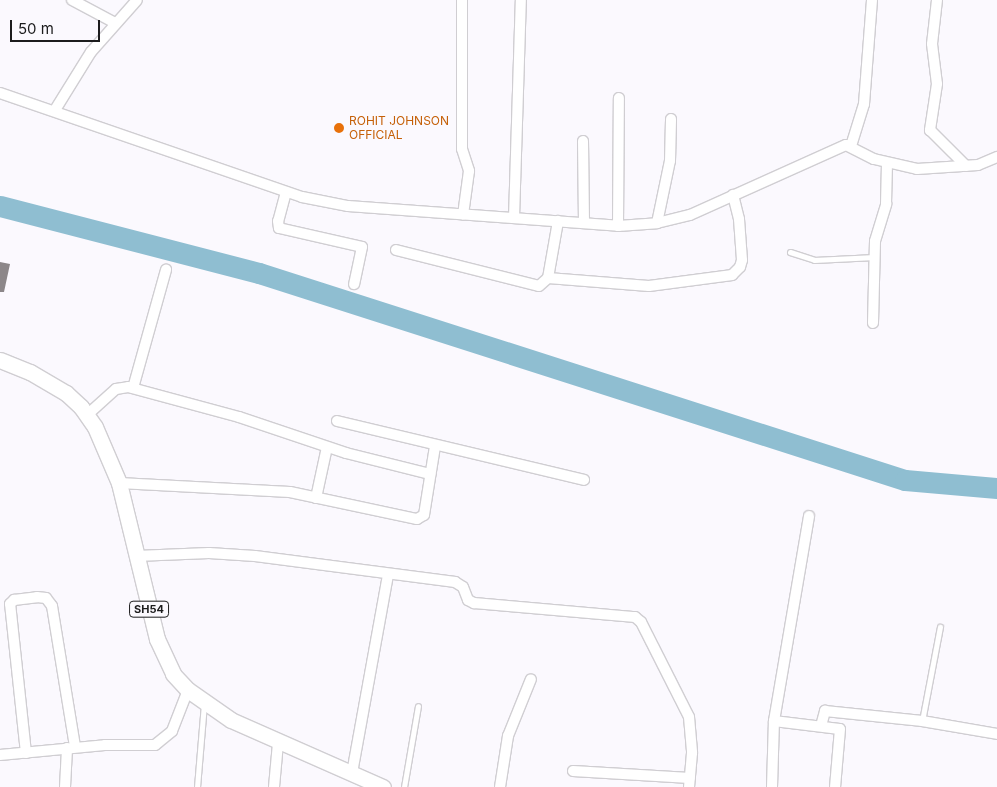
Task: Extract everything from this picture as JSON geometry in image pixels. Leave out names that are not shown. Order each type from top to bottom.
[{"type":"main road","name":"SH54","points":[[0,360],[50,383],[66,393],[87,415],[109,456],[119,483],[136,556],[164,658],[188,690],[204,702],[278,743],[382,787]]},
{"type":"street","points":[[72,0],[115,23]]},
{"type":"street","points":[[55,110],[91,52],[137,0]]},
{"type":"street","points":[[462,0],[462,149],[468,171],[463,215]]},
{"type":"street","points":[[514,218],[521,0]]},
{"type":"street","points":[[851,146],[864,104],[872,0]]},
{"type":"street","points":[[937,0],[932,44],[937,84],[930,127],[934,137],[966,166]]},
{"type":"street","points":[[0,93],[55,110],[117,135],[286,192],[348,206],[618,226],[657,223],[690,216],[841,146],[851,146],[887,164],[917,169],[986,163],[997,157]]},
{"type":"street","points":[[618,226],[619,98]]},
{"type":"street","points":[[657,223],[670,162],[671,119]]},
{"type":"street","points":[[583,141],[584,223]]},
{"type":"street","points":[[873,323],[876,233],[886,204],[887,164]]},
{"type":"street","points":[[286,192],[278,221],[279,228],[362,247],[354,284]]},
{"type":"street","points":[[548,278],[649,286],[732,275],[740,267],[742,260],[739,219],[733,195]]},
{"type":"street","points":[[396,250],[536,286],[544,285],[548,278],[558,221]]},
{"type":"street","points":[[133,388],[166,270]]},
{"type":"street","points":[[87,415],[116,389],[133,388],[239,417],[327,447],[430,474]]},
{"type":"street","points":[[337,421],[435,446],[584,480]]},
{"type":"street","points":[[119,483],[290,492],[420,518],[424,515],[435,446]]},
{"type":"street","points":[[316,498],[327,447]]},
{"type":"street","points":[[772,787],[774,721],[809,516]]},
{"type":"street","points":[[136,556],[218,553],[455,582],[463,587],[471,603],[630,616],[638,619],[689,717],[692,734],[689,782],[573,771]]},
{"type":"street","points":[[352,773],[388,574]]},
{"type":"street","points":[[26,753],[10,604],[14,600],[37,597],[46,598],[52,606],[71,748],[65,787]]},
{"type":"street","points":[[500,787],[508,736],[531,679]]},
{"type":"street","points":[[0,755],[71,748],[146,747],[163,742],[180,717],[188,690]]},
{"type":"street","points":[[821,726],[825,711],[922,721],[997,734]]},
{"type":"street","points":[[774,721],[841,730],[835,787]]},
{"type":"street","points":[[274,787],[278,743]]},
{"type":"lane","points":[[790,252],[814,260],[874,257]]},
{"type":"lane","points":[[922,721],[940,627]]},
{"type":"lane","points":[[197,787],[204,702]]},
{"type":"lane","points":[[404,787],[418,706]]},
{"type":"building","points":[[0,262],[10,264],[4,292],[0,292]]},
{"type":"waterway","points":[[0,206],[259,273],[905,480],[997,488]]},
{"type":"place","name":"ROHIT JOHNSON OFFICIAL","points":[[339,128]]}]
